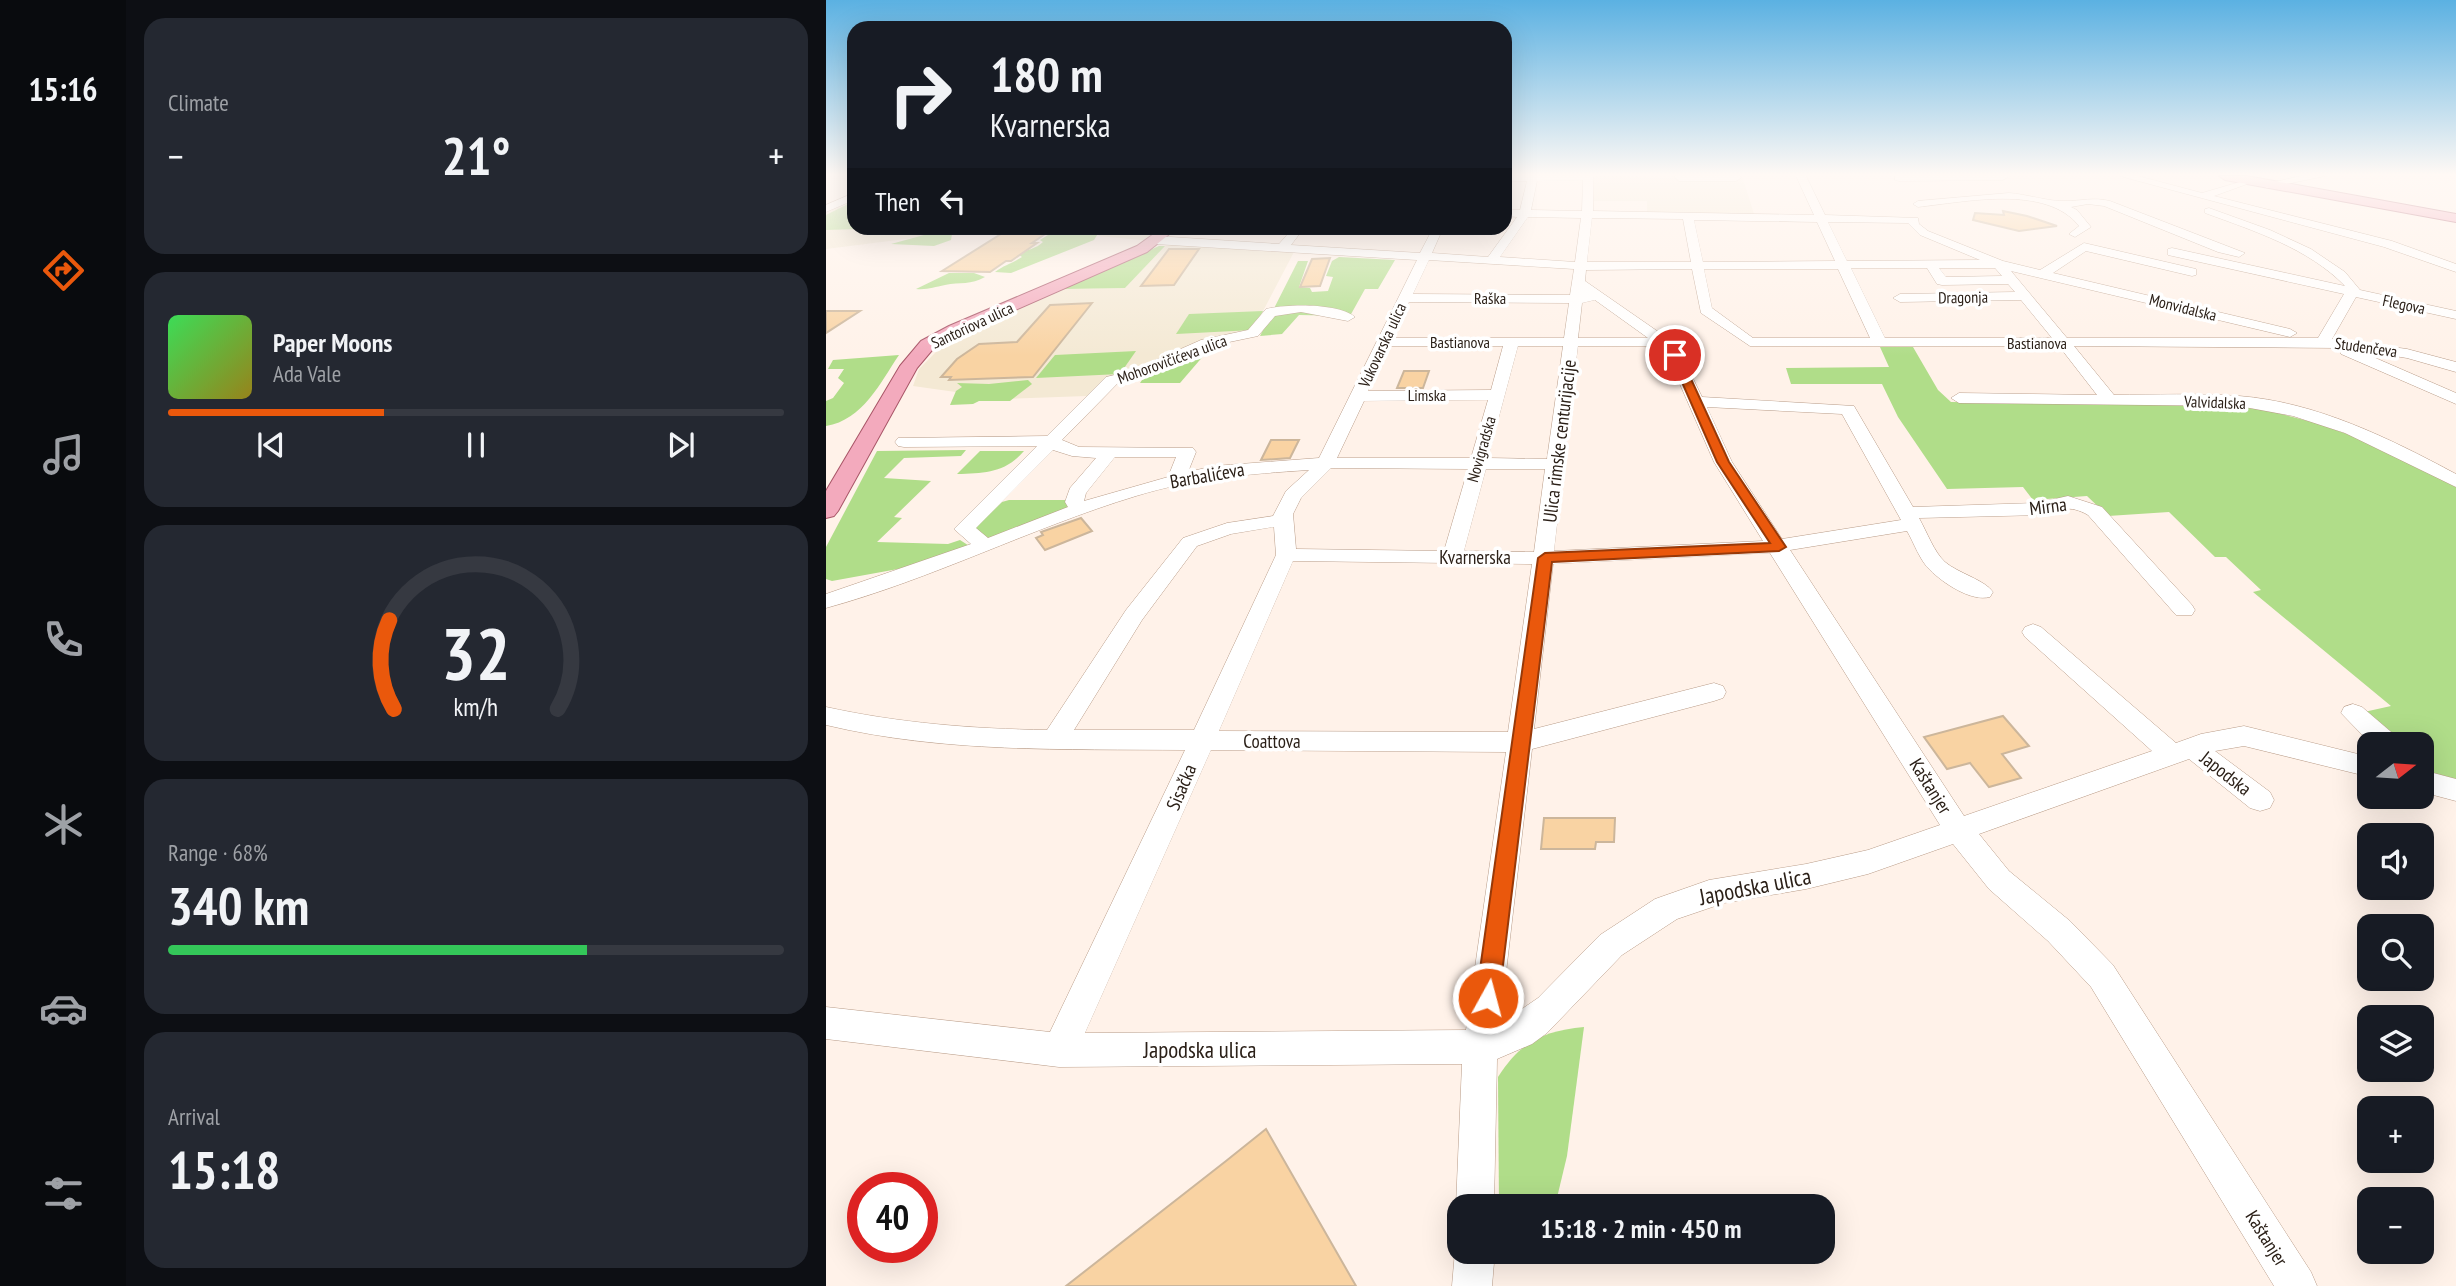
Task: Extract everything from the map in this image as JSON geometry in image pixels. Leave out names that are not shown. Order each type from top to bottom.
[{"type":"main road","name":"Santoriova ulica","points":[[826,511],[909,366],[927,345],[1142,249],[1160,236]]},
{"type":"street","points":[[1282,248],[1292,236]]},
{"type":"street","name":"Vukovarska ulica","points":[[1326,463],[1434,236]]},
{"type":"street","points":[[1491,261],[1509,236]]},
{"type":"street","name":"Ulica rimske centurijacije","points":[[1475,1194],[1477,1094],[1481,1047],[1584,236]]},
{"type":"street","points":[[1692,236],[1706,310],[1750,342]]},
{"type":"street","points":[[1829,236],[1880,344]]},
{"type":"street","name":"Monvidalska","points":[[1931,236],[1999,264],[2323,342],[2456,399]]},
{"type":"street","points":[[2189,236],[2221,249],[2263,259]]},
{"type":"street","points":[[2269,236],[2310,255],[2347,280],[2354,288],[2323,342]]},
{"type":"street","points":[[2357,236],[2456,268]]},
{"type":"street","points":[[1155,240],[1491,261],[1579,282],[1698,265],[1999,264]]},
{"type":"street","points":[[2044,273],[2084,247],[2203,275]]},
{"type":"street","name":"Flegova","points":[[2172,252],[2456,315]]},
{"type":"street","points":[[1930,264],[1942,281],[2012,280]]},
{"type":"street","name":"Dragonja","points":[[1999,264],[2110,400]]},
{"type":"street","points":[[2267,287],[2288,284],[2294,279]]},
{"type":"street","name":"Raška","points":[[1404,298],[1579,282]]},
{"type":"street","name":"Kaštanjer","points":[[1579,282],[1662,342],[1675,355],[1723,462],[1958,830],[1999,880],[2059,931],[2102,976],[2297,1286]]},
{"type":"street","name":"Dragonja","points":[[1900,298],[2026,296]]},
{"type":"street","name":"Mohorovičićeva ulica","points":[[985,545],[964,529],[1112,380],[1136,374],[1206,343],[1253,333],[1271,312],[1287,307],[1348,317]]},
{"type":"street","name":"Bastianova","points":[[1383,342],[1662,342]]},
{"type":"street","name":"Novigradska","points":[[1452,557],[1512,342]]},
{"type":"street","name":"Bastianova","points":[[1750,342],[2323,342]]},
{"type":"street","name":"Studenčeva","points":[[2323,342],[2456,356]]},
{"type":"street","name":"Studenčeva","points":[[2409,353],[2456,367]]},
{"type":"street","name":"Limska","points":[[1358,396],[1497,395]]},
{"type":"street","name":"Valvidalska","points":[[1959,398],[2239,401],[2290,410],[2362,432],[2456,481]]},
{"type":"street","points":[[1696,402],[1848,409],[1936,565],[1960,582],[1982,592]]},
{"type":"street","points":[[904,442],[1052,441],[1063,450],[1072,452],[1187,452],[1176,479]]},
{"type":"street","points":[[1080,508],[1074,502],[1077,492],[1110,452]]},
{"type":"street","points":[[1054,740],[1134,615],[1191,542],[1227,529],[1283,520],[1293,495],[1326,463]]},
{"type":"street","name":"Barbalićeva","points":[[826,601],[1080,508],[1176,479],[1251,467],[1326,463],[1556,464]]},
{"type":"street","name":"Mirna","points":[[1910,518],[2041,509],[2051,503],[2064,501],[2084,504],[2095,511],[2184,610]]},
{"type":"street","name":"Kvarnerska","points":[[1286,555],[1545,558],[1779,547],[1910,518]]},
{"type":"street","name":"Sisačka","points":[[1059,1050],[1286,555],[1283,520]]},
{"type":"street","name":"Barbalićeva","points":[[826,587],[876,583]]},
{"type":"street","name":"Japodska","points":[[2032,632],[2182,750],[2260,800]]},
{"type":"street","name":"Coattova","points":[[826,716],[869,726],[1012,739],[1521,742],[1714,692]]},
{"type":"street","points":[[2353,713],[2374,732]]},
{"type":"street","name":"Japodska ulica","points":[[832,1028],[1059,1050],[1481,1047],[1499,1044],[1522,1034],[1542,1019],[1605,949],[1665,909],[1694,897],[1737,886],[1841,869],[2182,750],[2244,736],[2357,764]]},
{"type":"street","points":[[2434,784],[2456,790]]},
{"type":"street","points":[[1472,1286],[1474,1264]]},
{"type":"shaded area","points":[[826,236],[929,236],[826,249]]},
{"type":"shaded area","points":[[1099,236],[1157,236],[1151,241]]},
{"type":"shaded area","points":[[1165,246],[1294,252],[1252,332],[1215,336],[1102,382],[1087,396],[1005,399],[913,386],[919,369],[945,343],[974,326],[1063,289],[1125,288]]},
{"type":"green space","points":[[920,236],[952,236],[951,240],[934,246],[891,244]]},
{"type":"green space","points":[[1046,236],[1096,236],[1094,240],[1011,273],[995,272],[1043,242],[1040,240]]},
{"type":"green space","points":[[1159,246],[1165,246],[1125,288],[1063,289]]},
{"type":"green space","points":[[1339,257],[1395,260],[1378,289],[1365,289],[1350,316],[1299,315],[1282,334],[1260,336],[1298,261],[1308,261],[1299,287],[1310,288],[1312,292],[1328,291],[1333,277],[1326,276],[1332,261]]},
{"type":"green space","points":[[949,273],[974,273],[985,277],[970,282],[916,289]]},
{"type":"green space","points":[[1263,311],[1253,330],[1176,334],[1189,314]]},
{"type":"green space","points":[[1203,347],[1211,347],[1180,383],[1140,383],[1146,374]]},
{"type":"green space","points":[[1880,347],[1913,347],[1938,390],[1951,402],[2209,405],[2262,409],[2362,439],[2456,487],[2456,780],[2434,774],[2434,732],[2388,732],[2364,712],[2391,706],[2253,592],[2261,590],[2226,557],[2215,557],[2169,512],[2108,516],[2087,496],[2033,500],[2023,487],[1947,489],[1898,417],[1882,384],[1791,384],[1786,368],[1889,367]]},
{"type":"green space","points":[[1136,351],[1120,374],[1036,378],[1055,355]]},
{"type":"green space","points":[[899,355],[860,408],[839,422],[826,426],[826,401],[833,398],[844,383],[838,378],[844,369],[828,369],[833,360]]},
{"type":"green space","points":[[1028,380],[1032,384],[1010,401],[950,405],[956,391],[962,387],[957,383],[989,384]]},
{"type":"green space","points":[[966,450],[961,456],[904,458],[884,478],[931,481],[894,517],[902,518],[877,542],[948,544],[960,540],[974,549],[942,561],[832,581],[826,579],[826,547],[877,451]]},
{"type":"green space","points":[[980,451],[1024,451],[1002,468],[957,474]]},
{"type":"green space","points":[[1066,500],[1069,511],[986,544],[971,532],[1002,502]]},
{"type":"green space","points":[[1584,1027],[1567,1156],[1558,1194],[1499,1194],[1498,1077],[1515,1055],[1534,1040]]},
{"type":"building","points":[[998,236],[1042,236],[1032,243],[1037,243],[1011,261],[1006,261],[990,272],[942,271]]},
{"type":"building","points":[[1169,249],[1199,249],[1174,285],[1141,286]]},
{"type":"building","points":[[1330,258],[1320,286],[1300,287],[1312,259]]},
{"type":"building","points":[[1092,303],[1033,377],[949,380],[951,377],[941,377],[957,359],[979,344],[1017,342],[1050,305]]},
{"type":"building","points":[[826,311],[860,311],[826,333]]},
{"type":"building","points":[[1404,371],[1429,371],[1423,388],[1397,388]]},
{"type":"building","points":[[1271,440],[1299,440],[1290,458],[1261,460]]},
{"type":"building","points":[[1081,518],[1092,531],[1045,550],[1036,538],[1043,535],[1041,532]]},
{"type":"building","points":[[2003,716],[2029,746],[2002,754],[2021,778],[1989,787],[1970,763],[1947,769],[1924,737]]},
{"type":"building","points":[[1544,818],[1615,818],[1614,842],[1596,842],[1595,849],[1541,849]]},
{"type":"building","points":[[1266,1129],[1356,1286],[1066,1286],[1226,1161]]},
{"type":"route","points":[[1488,998],[1545,558],[1779,547],[1723,462],[1675,355]]}]
